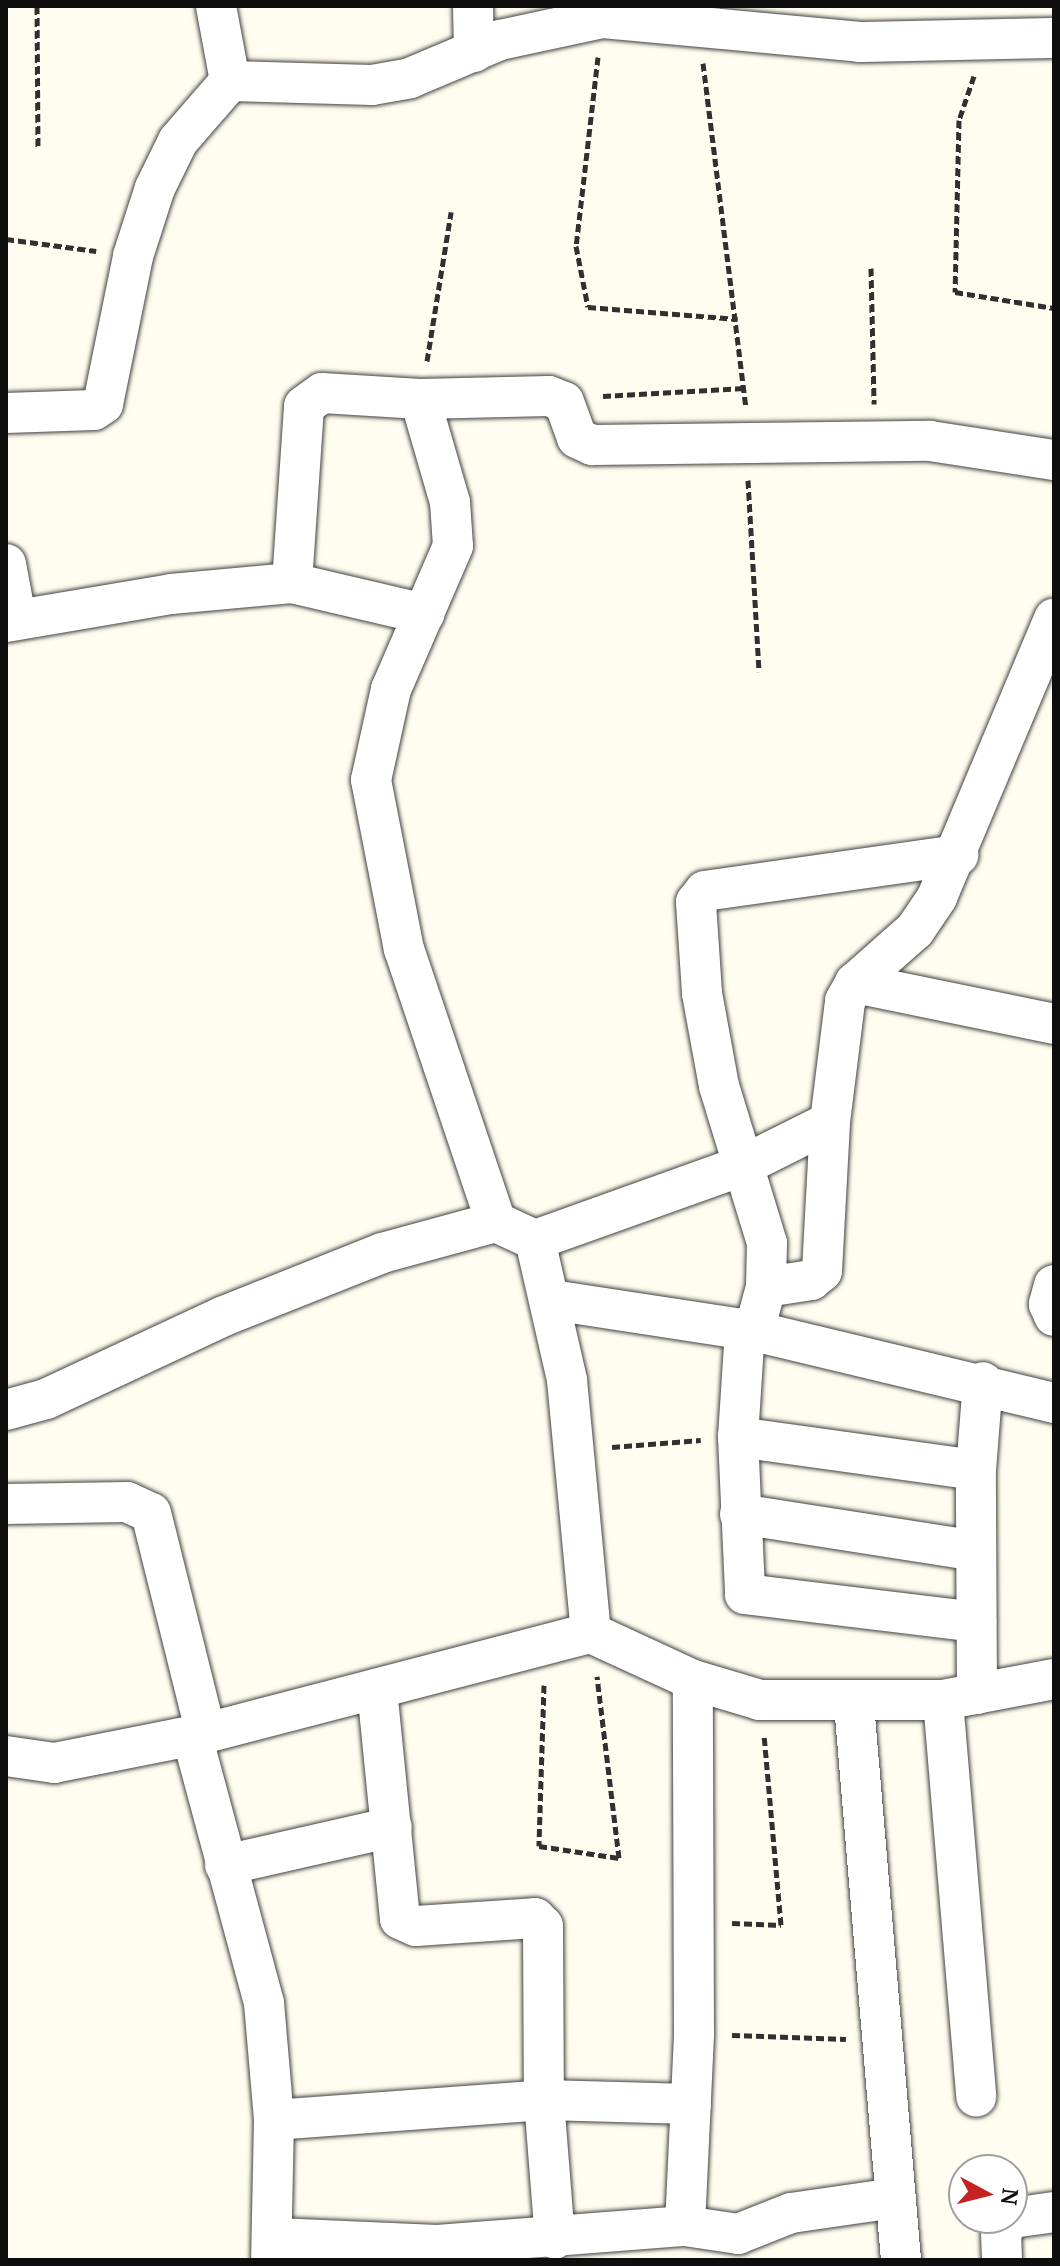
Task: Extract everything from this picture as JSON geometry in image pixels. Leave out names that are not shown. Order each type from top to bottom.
[{"type":"street","points":[[216,6],[230,81]]},
{"type":"street","points":[[473,6],[474,52]]},
{"type":"street","points":[[230,81],[372,85],[410,78],[500,40],[603,18],[700,16],[860,42],[1054,38]]},
{"type":"street","points":[[6,413],[101,407],[133,256],[178,141],[230,81]]},
{"type":"street","points":[[292,583],[308,398],[322,393],[420,399],[559,399],[586,445],[747,447],[875,441],[977,445],[1054,460]]},
{"type":"street","points":[[420,399],[454,527],[448,566],[424,614],[377,736],[371,780],[377,837],[442,1075],[496,1222]]},
{"type":"street","points":[[6,564],[11,620],[292,583],[424,614]]},
{"type":"street","points":[[766,1287],[811,1280],[822,1271],[839,1025],[855,983],[915,930],[958,855],[1054,619]]},
{"type":"street","points":[[958,855],[699,896],[702,993],[719,1086],[742,1166],[763,1219],[766,1287],[750,1330],[738,1437],[742,1587],[749,1598],[976,1622]]},
{"type":"street","points":[[855,983],[1054,1024]]},
{"type":"street","points":[[6,1410],[103,1375],[314,1277],[496,1222],[535,1240],[742,1166],[830,1122]]},
{"type":"street","points":[[535,1240],[552,1300],[576,1450],[591,1633]]},
{"type":"street","points":[[1054,1285],[1049,1304],[1054,1316]]},
{"type":"street","points":[[552,1300],[750,1330],[983,1382],[1054,1403]]},
{"type":"street","points":[[976,2097],[960,1697],[976,1622],[976,1470],[983,1382]]},
{"type":"street","points":[[738,1437],[976,1470]]},
{"type":"street","points":[[6,1504],[127,1502],[151,1513],[225,1865],[264,2003],[274,2120],[273,2249],[555,2239],[685,2226],[738,2247],[791,2213],[895,2198]]},
{"type":"street","points":[[740,1514],[975,1551]]},
{"type":"street","points":[[6,1756],[54,1763],[199,1735],[545,1648],[591,1633],[693,1680],[760,1700],[854,1704],[960,1697],[1054,1679]]},
{"type":"street","points":[[685,2226],[696,1921],[693,1680]]},
{"type":"street","points":[[377,1689],[392,1827],[397,1913],[404,1922],[541,1921],[544,2100],[555,2239]]},
{"type":"street","points":[[854,1704],[901,2260]]},
{"type":"street","points":[[225,1865],[392,1827]]},
{"type":"street","points":[[274,2120],[544,2100],[691,2104]]},
{"type":"street","points":[[1028,2216],[1054,2212]]},
{"type":"street","points":[[1001,2234],[1002,2260]]},
{"type":"path","points":[[37,6],[38,147]]},
{"type":"path","points":[[559,399],[745,388],[700,16]]},
{"type":"path","points":[[603,18],[576,246],[588,307],[738,319]]},
{"type":"path","points":[[985,41],[959,120],[955,292],[1054,308]]},
{"type":"path","points":[[420,399],[451,212]]},
{"type":"path","points":[[6,239],[133,256]]},
{"type":"path","points":[[871,268],[875,441]]},
{"type":"path","points":[[747,447],[759,672]]},
{"type":"path","points":[[576,1450],[738,1437]]},
{"type":"path","points":[[545,1648],[539,1846],[619,1858],[591,1633]]},
{"type":"path","points":[[696,1921],[781,1925],[760,1700]]},
{"type":"path","points":[[694,2034],[883,2040]]}]
